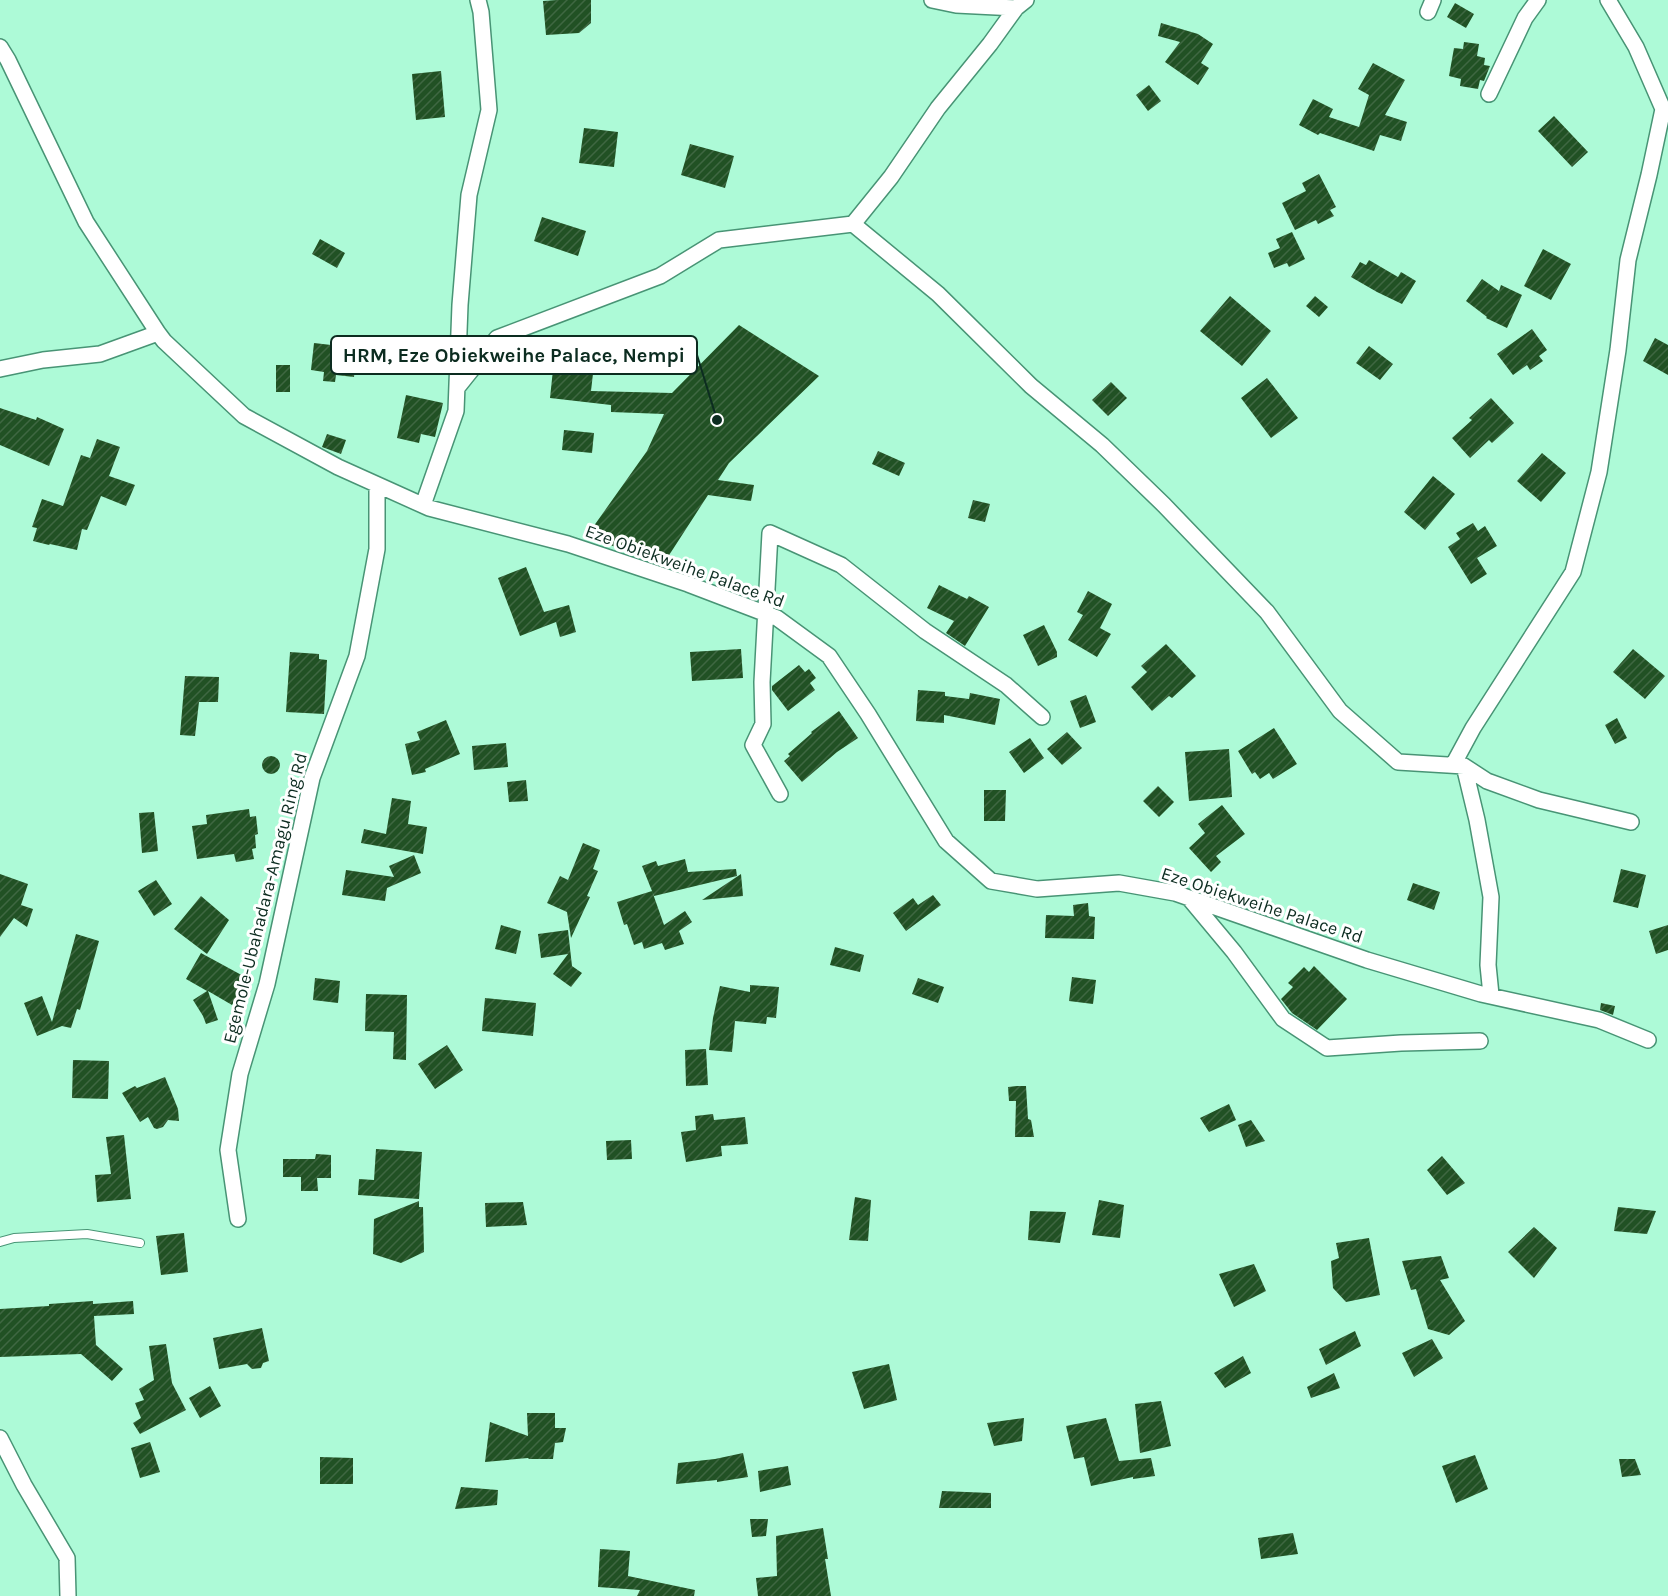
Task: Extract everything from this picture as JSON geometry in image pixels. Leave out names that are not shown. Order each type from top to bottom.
[{"type":"street","points":[[423,505],[456,411],[460,305],[469,195],[489,110],[478,0]]},
{"type":"street","points":[[932,0],[956,5],[1021,4]]},
{"type":"street","points":[[1489,94],[1525,18],[1538,0]]},
{"type":"street","points":[[1491,995],[1488,965],[1491,897],[1477,820],[1459,766],[1473,728],[1573,572],[1599,471],[1618,350],[1628,260],[1663,109],[1636,48],[1608,0]]},
{"type":"street","points":[[457,388],[497,338],[660,276],[719,240],[853,224],[891,177],[938,108],[1021,4]]},
{"type":"street","name":"Eze Obiekweihe Palace Rd","points":[[0,48],[8,60],[86,222],[158,333],[244,416],[338,467],[423,505],[568,544],[688,584],[777,618],[829,656],[868,714],[946,841],[990,881],[1036,890],[1119,883],[1175,893],[1367,960],[1481,994],[1599,1020],[1648,1040]]},
{"type":"street","points":[[853,224],[938,294],[1031,386],[1102,445],[1164,505],[1267,612],[1340,711],[1398,762],[1459,766],[1487,781],[1539,800],[1631,822]]},
{"type":"street","points":[[0,369],[43,360],[100,354],[158,333]]},
{"type":"street","name":"Egemole-Ubahadara-Amagu Ring Rd","points":[[238,1218],[228,1150],[240,1074],[267,984],[312,778],[357,656],[377,549],[377,485]]},
{"type":"street","points":[[780,794],[753,745],[763,724],[762,682],[770,533],[841,565],[925,631],[1006,685],[1042,717]]},
{"type":"street","points":[[1189,898],[1234,952],[1283,1019],[1327,1048],[1480,1041]]},
{"type":"street","points":[[0,1438],[24,1485],[67,1558],[68,1596]]},
{"type":"lane","points":[[0,1242],[14,1238],[87,1234],[140,1243]]},
{"type":"building","points":[[591,0],[591,23],[579,33],[546,35],[543,1]]},
{"type":"building","points":[[1455,3],[1474,14],[1466,28],[1447,17]]},
{"type":"building","points":[[1161,23],[1198,34],[1213,44],[1201,63],[1209,68],[1198,85],[1165,62],[1180,42],[1158,36]]},
{"type":"building","points":[[1464,42],[1479,44],[1477,56],[1485,58],[1484,65],[1490,66],[1484,81],[1480,80],[1478,89],[1460,86],[1461,79],[1449,76],[1454,48],[1463,49]]},
{"type":"building","points":[[1373,63],[1405,80],[1385,115],[1407,122],[1401,141],[1380,135],[1374,151],[1320,133],[1318,135],[1299,125],[1313,99],[1333,109],[1329,117],[1359,127],[1369,95],[1358,89]]},
{"type":"building","points":[[441,71],[445,117],[416,120],[412,74]]},
{"type":"building","points":[[1149,85],[1161,101],[1148,111],[1136,95]]},
{"type":"building","points":[[1554,116],[1588,152],[1572,167],[1538,131]]},
{"type":"building","points":[[584,128],[618,132],[614,167],[579,163]]},
{"type":"building","points":[[690,144],[734,156],[725,188],[681,175]]},
{"type":"building","points":[[1319,174],[1336,207],[1330,210],[1334,216],[1318,224],[1316,220],[1295,230],[1282,203],[1306,191],[1302,183]]},
{"type":"building","points":[[542,217],[586,231],[578,256],[534,241]]},
{"type":"building","points":[[1292,232],[1305,259],[1289,267],[1287,263],[1274,268],[1268,253],[1280,248],[1276,239]]},
{"type":"building","points":[[320,239],[345,253],[337,268],[312,254]]},
{"type":"building","points":[[1543,249],[1571,264],[1551,300],[1524,286]]},
{"type":"building","points":[[1369,260],[1398,277],[1401,272],[1416,281],[1402,304],[1351,277],[1360,262],[1366,265]]},
{"type":"building","points":[[1482,279],[1499,291],[1501,285],[1522,295],[1507,328],[1486,318],[1466,301]]},
{"type":"building","points":[[1230,296],[1271,331],[1242,366],[1200,331]]},
{"type":"building","points":[[1315,296],[1328,307],[1319,317],[1306,306]]},
{"type":"building","points":[[739,325],[819,376],[729,463],[718,480],[754,485],[751,501],[708,495],[664,563],[586,537],[647,451],[664,414],[611,412],[611,405],[550,398],[554,360],[594,365],[591,391],[672,393]]},
{"type":"building","points":[[1532,329],[1547,350],[1539,356],[1543,361],[1530,370],[1527,365],[1513,375],[1497,354]]},
{"type":"building","points":[[1655,338],[1668,345],[1668,375],[1643,361]]},
{"type":"building","points":[[314,343],[357,348],[354,377],[336,375],[335,382],[323,381],[324,372],[311,370]]},
{"type":"building","points":[[1369,346],[1393,364],[1380,380],[1356,363]]},
{"type":"building","points":[[276,365],[290,365],[290,392],[276,392]]},
{"type":"building","points":[[1267,378],[1298,418],[1271,438],[1241,398]]},
{"type":"building","points":[[1111,382],[1127,398],[1108,416],[1092,400]]},
{"type":"building","points":[[406,395],[443,403],[435,437],[421,434],[419,443],[397,438]]},
{"type":"building","points":[[1491,398],[1514,423],[1492,443],[1489,440],[1470,458],[1452,438]]},
{"type":"building","points":[[0,408],[36,420],[37,417],[64,429],[49,466],[0,445]]},
{"type":"building","points":[[564,430],[594,433],[592,453],[562,450]]},
{"type":"building","points":[[327,434],[346,440],[341,454],[322,447]]},
{"type":"building","points":[[97,439],[120,447],[109,476],[135,485],[126,506],[101,496],[87,530],[82,529],[77,550],[33,541],[37,528],[32,527],[42,499],[63,506],[81,455],[90,458]]},
{"type":"building","points":[[878,451],[905,463],[899,476],[872,464]]},
{"type":"building","points":[[1542,453],[1566,473],[1541,502],[1517,481]]},
{"type":"building","points":[[1433,476],[1455,494],[1425,530],[1404,512]]},
{"type":"building","points":[[973,500],[990,504],[985,522],[968,518]]},
{"type":"building","points":[[1473,523],[1478,531],[1485,526],[1497,546],[1477,558],[1487,574],[1471,584],[1448,547],[1460,539],[1456,533]]},
{"type":"building","points":[[526,567],[544,612],[569,605],[576,632],[560,637],[556,622],[520,636],[498,578]]},
{"type":"building","points":[[939,585],[967,599],[969,596],[989,607],[965,646],[946,633],[954,621],[927,608]]},
{"type":"building","points":[[1088,591],[1112,604],[1100,628],[1111,634],[1097,657],[1068,640],[1083,615],[1077,612]]},
{"type":"building","points":[[1044,625],[1057,652],[1057,657],[1038,666],[1023,635]]},
{"type":"building","points":[[1166,644],[1196,676],[1172,698],[1169,696],[1152,711],[1131,687],[1147,672],[1141,666]]},
{"type":"building","points":[[741,649],[743,678],[692,681],[690,652]]},
{"type":"building","points":[[1633,649],[1665,676],[1645,699],[1613,672]]},
{"type":"building","points":[[290,652],[319,654],[319,659],[327,660],[324,714],[286,712]]},
{"type":"building","points":[[799,665],[805,672],[809,669],[816,678],[810,683],[815,690],[788,711],[772,690],[772,686]]},
{"type":"building","points":[[185,676],[219,677],[218,702],[199,702],[195,736],[180,735]]},
{"type":"building","points":[[918,690],[945,692],[945,696],[969,699],[970,693],[1000,699],[995,725],[944,715],[944,723],[916,721]]},
{"type":"building","points":[[1086,695],[1096,722],[1080,728],[1070,701]]},
{"type":"building","points":[[839,711],[858,738],[837,752],[802,782],[784,761],[790,756],[788,754],[811,732]]},
{"type":"building","points":[[1617,718],[1627,738],[1615,744],[1605,725]]},
{"type":"building","points":[[446,720],[460,754],[425,769],[426,772],[412,775],[405,744],[420,740],[417,732]]},
{"type":"building","points":[[1274,728],[1297,764],[1273,779],[1269,773],[1260,779],[1255,772],[1252,774],[1238,751]]},
{"type":"building","points":[[1067,732],[1082,748],[1062,765],[1047,749]]},
{"type":"building","points":[[1030,738],[1044,758],[1024,773],[1009,752]]},
{"type":"building","points":[[506,743],[508,767],[474,770],[472,746]]},
{"type":"building","points":[[1229,749],[1232,797],[1189,801],[1185,752]]},
{"type":"building","points":[[271,756],[277,759],[280,765],[277,771],[271,774],[265,771],[262,765],[265,759]]},
{"type":"building","points":[[526,780],[528,801],[509,802],[507,782]]},
{"type":"building","points":[[1158,786],[1174,802],[1159,817],[1143,801]]},
{"type":"building","points":[[984,790],[1006,790],[1005,821],[984,821]]},
{"type":"building","points":[[392,798],[411,801],[408,824],[427,827],[423,854],[361,843],[364,829],[386,834]]},
{"type":"building","points":[[1222,805],[1245,834],[1216,856],[1221,862],[1211,872],[1189,848],[1205,833],[1198,824]]},
{"type":"building","points":[[249,809],[250,817],[256,816],[258,834],[255,835],[256,848],[252,849],[254,859],[236,862],[234,854],[197,859],[192,826],[207,824],[206,815]]},
{"type":"building","points":[[154,812],[158,851],[142,853],[139,813]]},
{"type":"building","points":[[583,843],[600,850],[593,869],[598,871],[587,896],[590,897],[571,938],[567,912],[547,903],[560,876],[568,880]]},
{"type":"building","points":[[414,855],[421,873],[387,888],[385,901],[342,895],[346,870],[394,877],[389,866]]},
{"type":"building","points":[[685,859],[688,872],[736,869],[737,876],[654,896],[642,866],[656,861],[658,866]]},
{"type":"building","points":[[1621,869],[1646,875],[1638,908],[1613,902]]},
{"type":"building","points":[[0,874],[28,884],[21,905],[33,909],[27,927],[14,918],[0,937]]},
{"type":"building","points":[[741,874],[743,896],[702,900]]},
{"type":"building","points":[[156,880],[172,904],[154,916],[138,891]]},
{"type":"building","points":[[1413,883],[1440,892],[1434,910],[1407,900]]},
{"type":"building","points":[[652,891],[664,925],[685,911],[692,922],[679,931],[684,944],[665,950],[662,943],[644,949],[642,942],[634,945],[627,924],[624,925],[617,902]]},
{"type":"building","points":[[933,895],[941,905],[906,931],[893,913],[913,898],[918,905]]},
{"type":"building","points":[[201,896],[229,920],[207,954],[174,929]]},
{"type":"building","points":[[1088,903],[1089,916],[1095,917],[1094,939],[1045,938],[1046,915],[1074,916],[1073,905]]},
{"type":"building","points":[[501,925],[521,931],[516,954],[495,949]]},
{"type":"building","points":[[1668,925],[1668,950],[1656,954],[1649,931]]},
{"type":"building","points":[[568,930],[572,966],[582,973],[571,987],[553,974],[568,954],[541,958],[538,934]]},
{"type":"building","points":[[76,934],[99,941],[80,1010],[77,1009],[71,1028],[62,1026],[37,1036],[24,1003],[42,996],[52,1022]]},
{"type":"building","points":[[835,947],[864,955],[860,972],[830,965]]},
{"type":"building","points":[[201,953],[247,978],[232,1005],[208,991],[218,1020],[206,1024],[193,1000],[207,991],[186,979]]},
{"type":"building","points":[[1314,966],[1347,999],[1317,1030],[1292,1013],[1281,999],[1293,987],[1288,983],[1304,967],[1309,972]]},
{"type":"building","points":[[1072,977],[1096,980],[1093,1004],[1069,1001]]},
{"type":"building","points":[[315,978],[340,981],[338,1003],[313,1000]]},
{"type":"building","points":[[918,978],[944,987],[938,1003],[912,994]]},
{"type":"building","points":[[750,985],[779,987],[776,1018],[767,1017],[766,1024],[735,1021],[732,1052],[709,1050],[720,986],[750,992]]},
{"type":"building","points":[[366,994],[407,995],[406,1060],[393,1059],[394,1032],[365,1031]]},
{"type":"building","points":[[485,998],[536,1003],[533,1036],[482,1031]]},
{"type":"building","points":[[1601,1003],[1615,1006],[1613,1015],[1600,1010]]},
{"type":"building","points":[[447,1045],[463,1070],[435,1089],[418,1064]]},
{"type":"building","points":[[706,1049],[708,1085],[686,1086],[685,1050]]},
{"type":"building","points":[[73,1060],[109,1061],[108,1099],[72,1098]]},
{"type":"building","points":[[165,1077],[178,1109],[179,1121],[168,1120],[163,1127],[157,1129],[148,1117],[140,1122],[122,1093],[135,1086],[137,1088]]},
{"type":"building","points":[[1026,1086],[1028,1119],[1031,1120],[1034,1137],[1015,1137],[1016,1101],[1009,1101],[1008,1087]]},
{"type":"building","points":[[1229,1104],[1236,1120],[1209,1132],[1200,1118]]},
{"type":"building","points":[[713,1114],[714,1120],[745,1117],[748,1144],[721,1146],[722,1156],[686,1162],[681,1132],[696,1130],[695,1116]]},
{"type":"building","points":[[1251,1120],[1265,1141],[1246,1147],[1238,1125]]},
{"type":"building","points":[[124,1135],[131,1199],[97,1202],[95,1175],[111,1174],[106,1137]]},
{"type":"building","points":[[631,1140],[632,1159],[607,1160],[606,1141]]},
{"type":"building","points":[[376,1149],[422,1152],[419,1199],[358,1195],[359,1179],[374,1180]]},
{"type":"building","points":[[316,1154],[331,1155],[331,1178],[317,1178],[318,1191],[301,1191],[301,1177],[283,1177],[283,1159],[315,1159]]},
{"type":"building","points":[[1442,1156],[1465,1183],[1447,1195],[1427,1170]]},
{"type":"building","points":[[855,1197],[871,1200],[868,1241],[849,1240]]},
{"type":"building","points":[[1099,1200],[1124,1205],[1120,1238],[1092,1235]]},
{"type":"building","points":[[419,1201],[419,1207],[423,1207],[424,1252],[401,1263],[373,1254],[374,1219]]},
{"type":"building","points":[[523,1202],[527,1225],[486,1227],[485,1203]]},
{"type":"building","points":[[1618,1207],[1656,1211],[1647,1234],[1614,1231]]},
{"type":"building","points":[[1030,1211],[1066,1212],[1060,1243],[1028,1240]]},
{"type":"building","points":[[1534,1227],[1557,1248],[1534,1278],[1508,1252]]},
{"type":"building","points":[[184,1233],[188,1272],[161,1275],[156,1236]]},
{"type":"building","points":[[1369,1238],[1380,1295],[1346,1302],[1333,1288],[1331,1261],[1339,1258],[1336,1243]]},
{"type":"building","points":[[1441,1256],[1449,1278],[1440,1280],[1465,1321],[1449,1335],[1428,1329],[1416,1289],[1411,1290],[1402,1261]]},
{"type":"building","points":[[1254,1264],[1266,1291],[1234,1307],[1219,1274]]},
{"type":"building","points":[[93,1301],[93,1304],[133,1301],[134,1314],[94,1316],[96,1345],[123,1369],[112,1381],[81,1354],[0,1357],[0,1309]]},
{"type":"building","points":[[262,1328],[269,1361],[263,1363],[261,1368],[252,1369],[247,1364],[219,1369],[213,1338]]},
{"type":"building","points":[[1355,1331],[1361,1346],[1326,1365],[1319,1349]]},
{"type":"building","points":[[1432,1339],[1443,1358],[1414,1377],[1402,1353]]},
{"type":"building","points":[[166,1344],[172,1383],[186,1410],[140,1434],[133,1423],[141,1418],[135,1403],[144,1400],[139,1389],[154,1380],[149,1346]]},
{"type":"building","points":[[1243,1356],[1251,1373],[1225,1388],[1214,1373]]},
{"type":"building","points":[[889,1364],[897,1400],[864,1409],[852,1372]]},
{"type":"building","points":[[1334,1373],[1340,1388],[1311,1398],[1307,1387]]},
{"type":"building","points":[[210,1386],[221,1406],[200,1418],[189,1398]]},
{"type":"building","points":[[1161,1401],[1171,1446],[1140,1453],[1135,1404]]},
{"type":"building","points":[[527,1413],[555,1413],[555,1428],[566,1428],[563,1442],[555,1443],[553,1459],[528,1458],[485,1462],[490,1422],[528,1436]]},
{"type":"building","points":[[1024,1418],[1022,1441],[994,1446],[987,1423]]},
{"type":"building","points":[[1106,1418],[1119,1461],[1151,1458],[1155,1476],[1133,1479],[1133,1477],[1091,1486],[1084,1457],[1074,1459],[1066,1426]]},
{"type":"building","points":[[150,1442],[160,1472],[140,1478],[131,1448]]},
{"type":"building","points":[[743,1453],[748,1477],[717,1482],[717,1480],[676,1484],[678,1463]]},
{"type":"building","points":[[1475,1455],[1488,1489],[1456,1503],[1442,1466]]},
{"type":"building","points":[[320,1457],[353,1458],[353,1484],[320,1484]]},
{"type":"building","points":[[1619,1459],[1635,1459],[1641,1475],[1622,1477]]},
{"type":"building","points":[[788,1466],[791,1485],[760,1492],[758,1471]]},
{"type":"building","points":[[461,1487],[498,1490],[497,1505],[455,1509]]},
{"type":"building","points":[[942,1491],[991,1493],[991,1508],[939,1508]]},
{"type":"building","points":[[750,1519],[768,1519],[766,1536],[752,1537]]},
{"type":"building","points":[[823,1528],[831,1596],[758,1596],[756,1578],[777,1576],[776,1536]]},
{"type":"building","points":[[1293,1533],[1298,1554],[1261,1559],[1258,1538]]},
{"type":"building","points":[[600,1549],[630,1551],[628,1576],[695,1590],[694,1596],[637,1596],[640,1590],[598,1587]]},
{"type":"place","name":"HRM, Eze Obiekweihe Palace, Nempi","points":[[717,420]]}]
